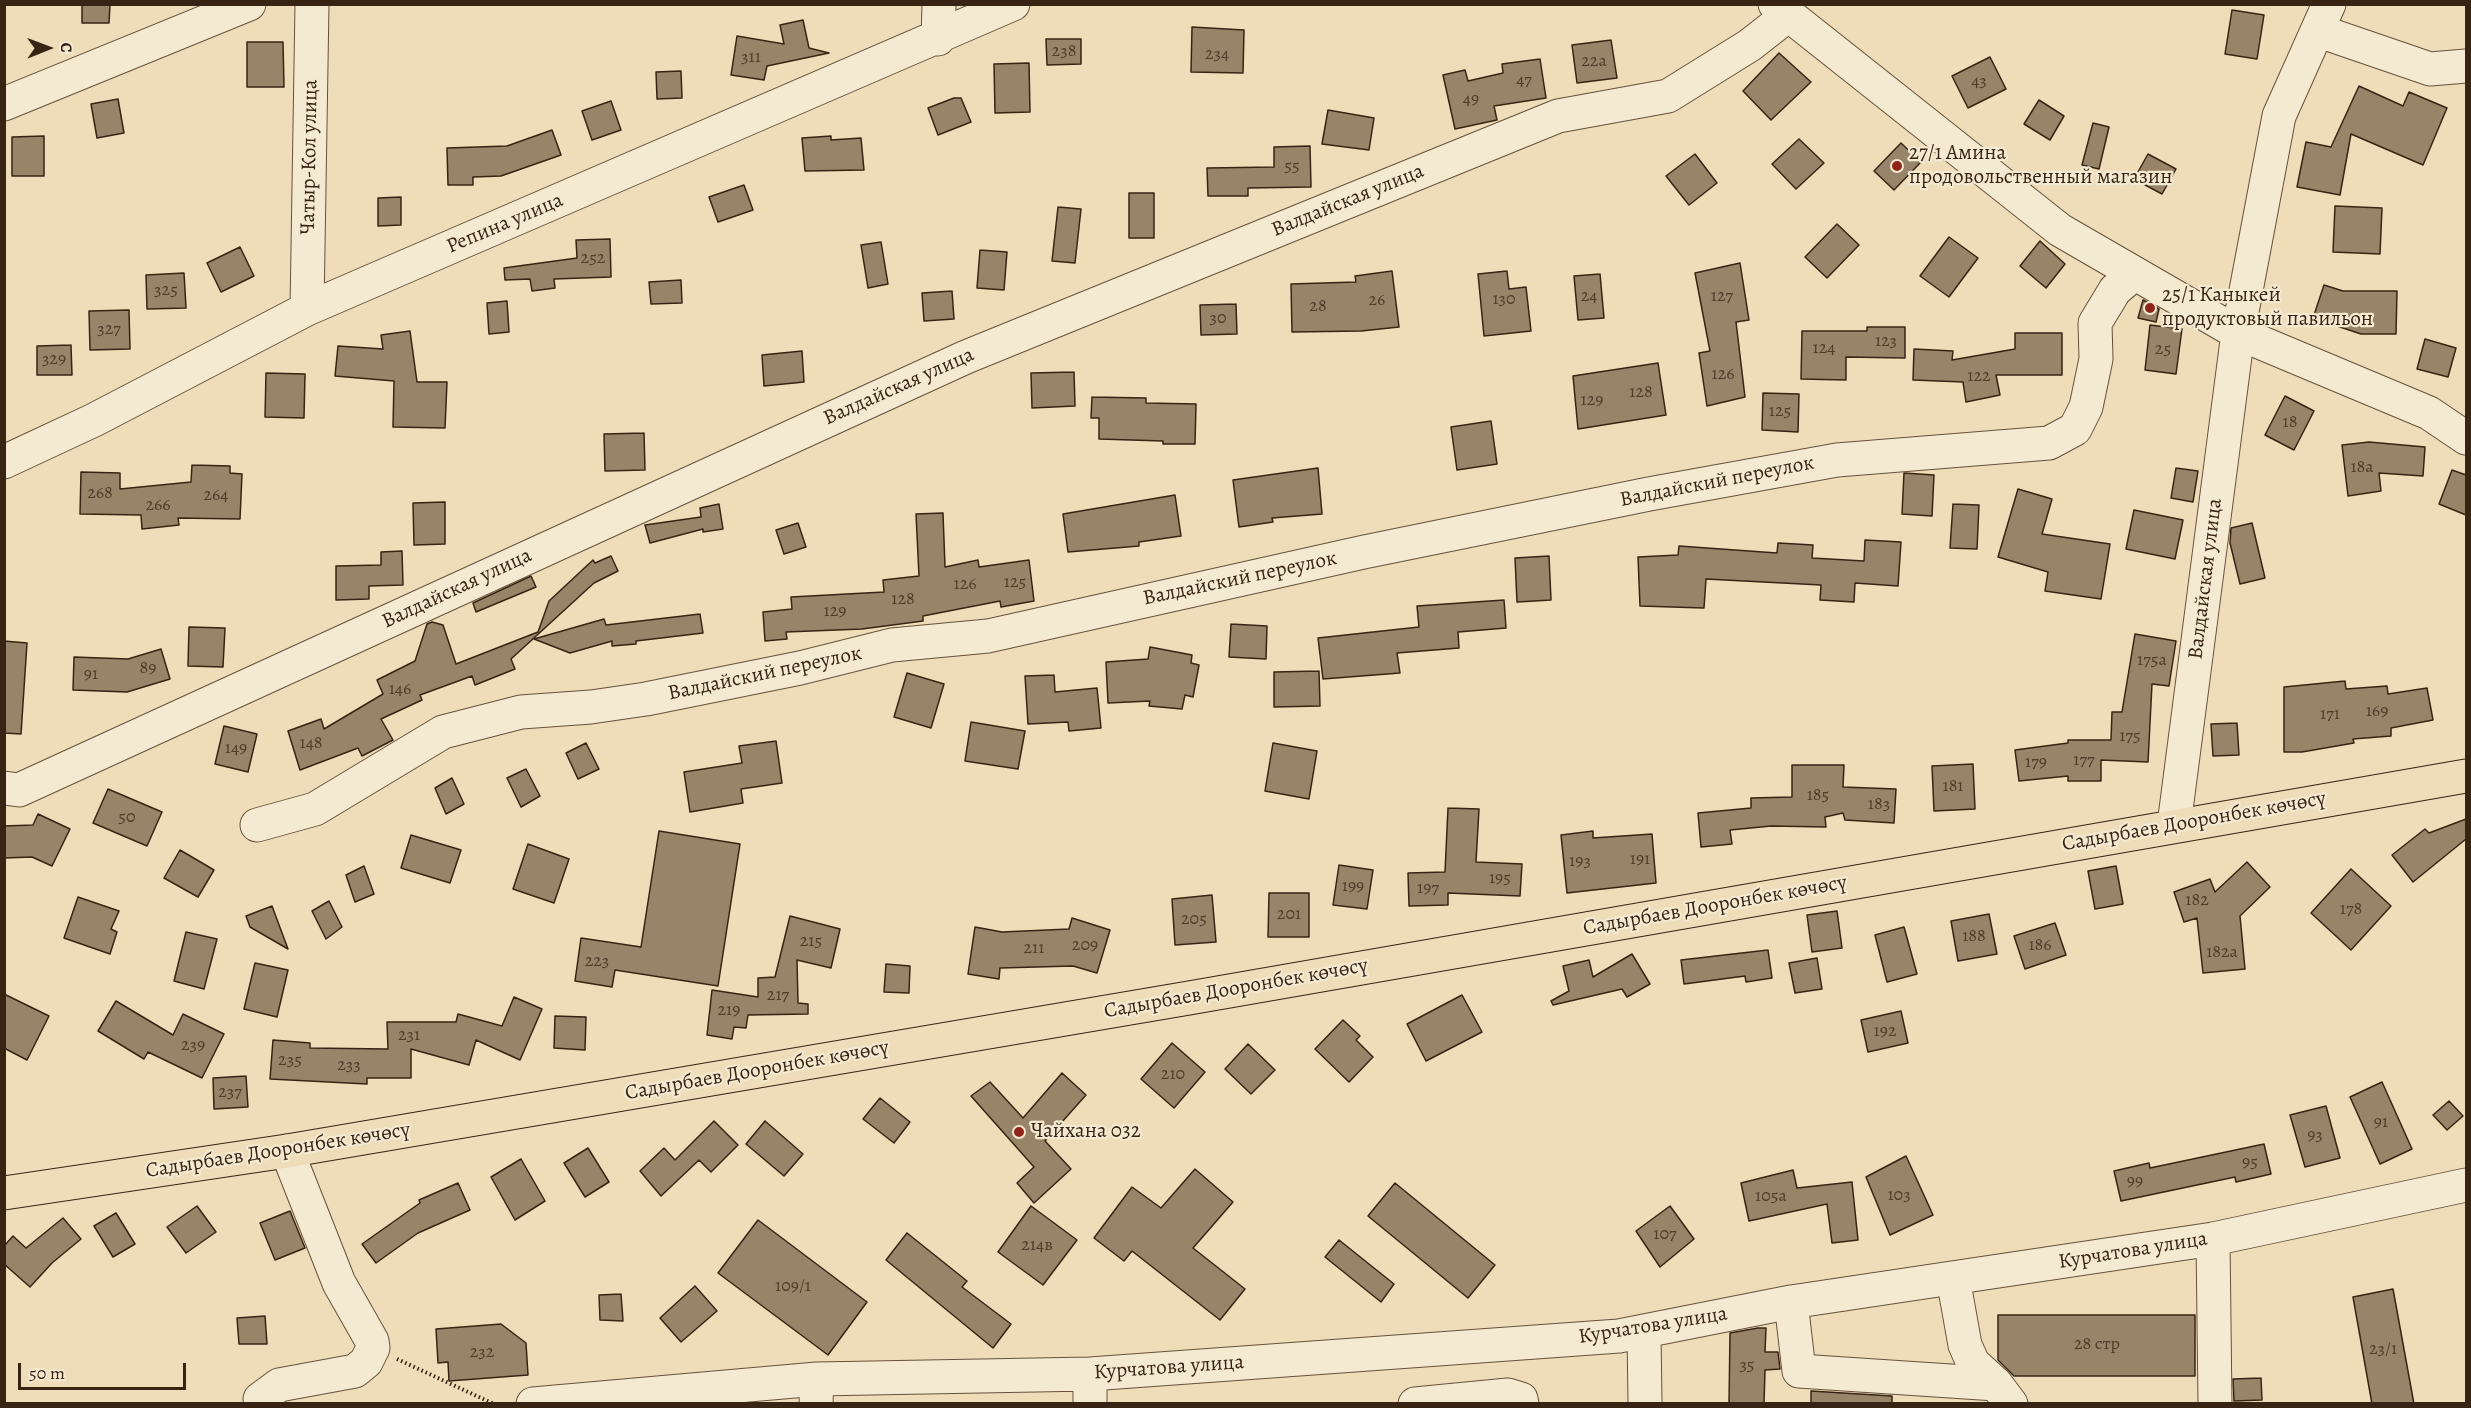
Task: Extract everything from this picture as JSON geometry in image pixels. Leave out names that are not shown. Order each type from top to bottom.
[{"type":"main road","name":"Садырбаев Дооронбек көчөсү","points":[[4,1193],[287,1151],[1166,1002],[2466,776]]},
{"type":"street","points":[[4,104],[249,4]]},
{"type":"street","name":"Чатыр-Кол улица","points":[[307,309],[312,4]]},
{"type":"street","points":[[938,39],[939,4]]},
{"type":"street","name":"Репина улица","points":[[4,462],[94,420],[307,309],[938,39],[1013,4]]},
{"type":"street","name":"Валдайская улица","points":[[12,789],[966,357],[1558,116],[1668,96],[1750,45],[1781,10],[2060,230],[2238,333],[2429,413],[2466,438]]},
{"type":"street","points":[[2324,18],[2430,69],[2466,66]]},
{"type":"street","name":"Валдайская улица","points":[[2174,825],[2238,333],[2279,116],[2324,18]]},
{"type":"street","name":"Валдайский переулок","points":[[257,825],[315,809],[443,732],[521,712],[591,707],[646,699],[800,669],[892,645],[988,636],[1364,552],[1649,494],[1837,459],[2049,443],[2075,429],[2079,422],[2086,407],[2096,359],[2095,323],[2115,290],[2134,274]]},
{"type":"street","points":[[258,1402],[279,1385],[355,1371],[366,1362],[373,1348],[372,1341],[339,1283],[287,1151]]},
{"type":"street","name":"Курчатова улица","points":[[533,1404],[817,1391],[1090,1389],[1618,1336],[1791,1302],[2213,1239],[2466,1185]]},
{"type":"street","points":[[2213,1239],[2215,1404]]},
{"type":"street","points":[[1953,1278],[1965,1345],[1973,1363],[2003,1394]]},
{"type":"street","points":[[1791,1302],[1799,1371],[2003,1394]]},
{"type":"street","points":[[1644,1331],[1645,1404]]},
{"type":"street","points":[[1415,1404],[1508,1395],[1521,1399],[1522,1404]]},
{"type":"path","points":[[373,1348],[494,1404]]},
{"type":"building","points":[[82,4],[110,4],[109,23],[82,23]]},
{"type":"building","points":[[2232,10],[2264,15],[2257,59],[2225,54]]},
{"type":"building","points":[[803,20],[809,48],[829,53],[767,66],[764,80],[731,75],[737,36],[784,44],[780,25]]},
{"type":"building","points":[[1192,27],[1244,30],[1243,73],[1191,72]]},
{"type":"building","points":[[1046,39],[1081,39],[1081,64],[1047,65]]},
{"type":"building","points":[[1611,40],[1617,78],[1577,83],[1572,45]]},
{"type":"building","points":[[247,42],[283,42],[284,87],[247,87]]},
{"type":"building","points":[[1779,53],[1811,82],[1771,120],[1743,91]]},
{"type":"building","points":[[1990,57],[2006,89],[1968,108],[1952,76]]},
{"type":"building","points":[[1540,59],[1546,98],[1494,106],[1497,120],[1455,129],[1443,75],[1465,70],[1468,81],[1503,73],[1502,64]]},
{"type":"building","points":[[1029,63],[1030,112],[995,113],[994,64]]},
{"type":"building","points":[[681,71],[682,98],[657,99],[656,72]]},
{"type":"building","points":[[2359,86],[2403,106],[2409,92],[2447,108],[2423,165],[2351,134],[2340,195],[2297,187],[2306,142],[2331,147]]},
{"type":"building","points":[[954,98],[961,98],[971,122],[938,135],[928,108]]},
{"type":"building","points":[[118,99],[124,133],[97,138],[91,104]]},
{"type":"building","points":[[2039,100],[2064,116],[2050,140],[2024,124]]},
{"type":"building","points":[[611,101],[621,130],[592,140],[582,111]]},
{"type":"building","points":[[1328,110],[1374,118],[1369,150],[1322,144]]},
{"type":"building","points":[[2093,123],[2109,127],[2099,169],[2082,165]]},
{"type":"building","points":[[552,130],[561,155],[501,176],[473,177],[473,185],[448,185],[447,148],[507,146]]},
{"type":"building","points":[[44,136],[44,176],[12,176],[12,137]]},
{"type":"building","points":[[831,136],[831,140],[861,138],[864,170],[805,171],[802,138]]},
{"type":"building","points":[[1799,139],[1824,163],[1796,189],[1772,164]]},
{"type":"building","name":"27/1 Амина продовольственный магазин","points":[[1901,143],[1921,162],[1894,190],[1874,171]]},
{"type":"building","points":[[1310,146],[1311,187],[1248,188],[1248,196],[1208,196],[1207,168],[1274,167],[1274,147]]},
{"type":"building","points":[[1695,154],[1717,183],[1689,205],[1666,176]]},
{"type":"building","points":[[2148,154],[2176,169],[2162,194],[2134,179]]},
{"type":"building","points":[[744,185],[753,210],[718,222],[709,197]]},
{"type":"building","points":[[1129,193],[1154,193],[1154,238],[1129,238]]},
{"type":"building","points":[[401,197],[401,225],[378,226],[378,198]]},
{"type":"building","points":[[2335,206],[2382,208],[2380,254],[2333,252]]},
{"type":"building","points":[[1058,207],[1081,209],[1075,263],[1052,261]]},
{"type":"building","points":[[1837,224],[1859,245],[1827,278],[1805,257]]},
{"type":"building","points":[[1949,237],[1978,258],[1949,297],[1920,276]]},
{"type":"building","points":[[610,239],[611,277],[554,279],[555,288],[532,291],[530,279],[505,280],[504,268],[577,258],[576,240]]},
{"type":"building","points":[[2040,241],[2065,264],[2046,288],[2020,266]]},
{"type":"building","points":[[881,242],[888,284],[868,288],[861,245]]},
{"type":"building","points":[[240,247],[254,276],[221,292],[207,263]]},
{"type":"building","points":[[980,250],[1007,252],[1004,290],[977,288]]},
{"type":"building","points":[[1740,263],[1749,320],[1736,322],[1745,397],[1707,406],[1699,353],[1710,351],[1695,273]]},
{"type":"building","points":[[1392,271],[1399,327],[1361,331],[1292,332],[1291,284],[1356,282],[1355,276]]},
{"type":"building","points":[[1507,271],[1509,289],[1526,287],[1531,331],[1484,336],[1478,274]]},
{"type":"building","points":[[184,273],[186,308],[147,309],[146,275]]},
{"type":"building","points":[[1600,274],[1604,318],[1578,320],[1574,276]]},
{"type":"building","points":[[681,280],[682,303],[651,304],[649,282]]},
{"type":"building","points":[[2324,285],[2343,291],[2397,291],[2396,334],[2361,334],[2313,318]]},
{"type":"building","points":[[952,291],[954,319],[924,321],[922,293]]},
{"type":"building","name":"25/1 Каныкей продуктовый павильон","points":[[2143,300],[2159,309],[2156,322],[2138,318]]},
{"type":"building","points":[[507,301],[509,332],[489,334],[487,303]]},
{"type":"building","points":[[1236,304],[1237,334],[1201,335],[1200,305]]},
{"type":"building","points":[[129,310],[130,349],[90,350],[89,311]]},
{"type":"building","points":[[2150,325],[2182,329],[2176,374],[2145,370]]},
{"type":"building","points":[[1867,327],[1905,327],[1905,358],[1846,357],[1846,380],[1801,379],[1802,331],[1867,331]]},
{"type":"building","points":[[410,331],[417,382],[447,382],[445,428],[393,427],[394,381],[335,376],[338,346],[383,349],[381,335]]},
{"type":"building","points":[[2015,333],[2062,333],[2062,375],[1996,375],[2000,395],[1966,402],[1963,382],[1913,380],[1914,349],[1953,351],[1952,360],[2015,349]]},
{"type":"building","points":[[2425,339],[2456,348],[2448,377],[2417,369]]},
{"type":"building","points":[[71,345],[72,375],[37,375],[37,346]]},
{"type":"building","points":[[802,351],[804,382],[764,386],[762,355]]},
{"type":"building","points":[[1658,363],[1666,415],[1578,429],[1573,376]]},
{"type":"building","points":[[1074,372],[1075,406],[1032,408],[1031,373]]},
{"type":"building","points":[[266,373],[305,374],[304,418],[265,417]]},
{"type":"building","points":[[1763,393],[1799,394],[1798,432],[1762,430]]},
{"type":"building","points":[[2285,396],[2314,411],[2294,450],[2265,435]]},
{"type":"building","points":[[1092,397],[1146,398],[1146,403],[1196,404],[1195,444],[1099,439],[1099,418],[1091,418]]},
{"type":"building","points":[[1491,421],[1497,464],[1457,470],[1451,427]]},
{"type":"building","points":[[644,433],[645,470],[605,471],[604,434]]},
{"type":"building","points":[[2369,442],[2425,447],[2423,476],[2379,473],[2381,491],[2348,496],[2342,445]]},
{"type":"building","points":[[192,465],[230,466],[230,473],[242,474],[240,519],[178,518],[179,525],[142,529],[141,515],[80,514],[81,472],[120,473],[120,489],[191,482]]},
{"type":"building","points":[[1318,468],[1322,514],[1272,518],[1273,522],[1239,527],[1233,480]]},
{"type":"building","points":[[2176,468],[2198,471],[2193,502],[2171,498]]},
{"type":"building","points":[[2452,470],[2466,475],[2466,515],[2439,504]]},
{"type":"building","points":[[1904,473],[1934,475],[1932,516],[1902,514]]},
{"type":"building","points":[[2018,489],[2052,499],[2042,534],[2110,544],[2101,599],[2045,591],[2048,572],[1998,557]]},
{"type":"building","points":[[1175,495],[1181,536],[1139,542],[1139,546],[1068,552],[1063,514]]},
{"type":"building","points":[[445,502],[445,544],[414,545],[413,503]]},
{"type":"building","points":[[719,504],[723,529],[703,532],[703,529],[650,543],[645,525],[701,517],[700,508]]},
{"type":"building","points":[[1953,504],[1979,505],[1977,549],[1950,548]]},
{"type":"building","points":[[2134,510],[2183,520],[2175,559],[2126,549]]},
{"type":"building","points":[[943,513],[945,567],[978,560],[979,567],[1029,560],[1034,601],[1001,607],[1000,601],[923,616],[923,621],[862,629],[786,632],[787,639],[765,641],[763,612],[792,609],[791,597],[884,592],[883,580],[919,576],[916,514]]},
{"type":"building","points":[[798,523],[806,547],[784,554],[776,530]]},
{"type":"building","points":[[2252,523],[2265,578],[2240,584],[2230,543],[2231,528]]},
{"type":"building","points":[[1865,540],[1901,542],[1898,586],[1855,583],[1854,602],[1820,600],[1821,585],[1706,579],[1704,608],[1640,606],[1638,557],[1678,555],[1679,546],[1777,553],[1778,543],[1813,545],[1812,558],[1864,561]]},
{"type":"building","points":[[402,551],[403,585],[369,586],[369,599],[336,600],[336,566],[381,565],[381,552]]},
{"type":"building","points":[[611,556],[618,571],[594,583],[511,659],[515,669],[475,685],[472,676],[420,695],[422,700],[381,719],[393,740],[362,756],[358,748],[300,770],[288,731],[321,719],[324,729],[383,694],[377,680],[415,661],[427,624],[432,622],[443,625],[456,664],[538,632],[549,601],[593,560],[595,563]]},
{"type":"building","points":[[1549,556],[1551,600],[1517,602],[1515,558]]},
{"type":"building","points":[[531,576],[536,587],[476,612],[473,603]]},
{"type":"building","points":[[1504,600],[1506,628],[1458,632],[1459,648],[1397,653],[1400,673],[1323,679],[1318,638],[1419,627],[1417,606]]},
{"type":"building","points":[[700,614],[703,633],[636,641],[636,644],[612,646],[612,641],[570,653],[534,639],[604,619],[606,625]]},
{"type":"building","points":[[1231,624],[1267,626],[1266,659],[1229,657]]},
{"type":"building","points":[[189,627],[225,628],[223,667],[188,666]]},
{"type":"building","points":[[2135,634],[2176,641],[2169,686],[2152,684],[2148,762],[2101,760],[2101,781],[2068,781],[2068,776],[2019,781],[2015,750],[2068,743],[2068,740],[2111,740],[2112,712],[2122,712]]},
{"type":"building","points":[[4,641],[27,643],[21,734],[4,733]]},
{"type":"building","points":[[1150,647],[1192,655],[1191,663],[1199,665],[1193,697],[1185,695],[1182,709],[1149,706],[1150,701],[1108,703],[1106,662],[1148,659]]},
{"type":"building","points":[[161,649],[170,679],[127,692],[73,690],[74,657],[128,659]]},
{"type":"building","points":[[1319,671],[1320,706],[1274,707],[1274,672]]},
{"type":"building","points":[[907,673],[944,684],[931,728],[894,717]]},
{"type":"building","points":[[1054,675],[1055,692],[1097,688],[1101,728],[1069,731],[1068,722],[1028,724],[1025,676]]},
{"type":"building","points":[[2345,681],[2346,689],[2387,686],[2388,694],[2427,688],[2433,720],[2391,728],[2391,736],[2353,739],[2354,743],[2302,752],[2284,752],[2284,687]]},
{"type":"building","points":[[971,722],[1025,731],[1018,769],[965,761]]},
{"type":"building","points":[[2237,723],[2239,755],[2213,756],[2211,724]]},
{"type":"building","points":[[224,726],[257,734],[248,772],[215,764]]},
{"type":"building","points":[[776,741],[782,783],[741,789],[743,803],[690,812],[684,772],[742,763],[739,746]]},
{"type":"building","points":[[586,743],[599,769],[578,779],[566,753]]},
{"type":"building","points":[[1273,743],[1317,751],[1309,799],[1265,791]]},
{"type":"building","points":[[1973,764],[1975,809],[1934,811],[1932,766]]},
{"type":"building","points":[[1792,765],[1844,765],[1843,787],[1896,789],[1894,823],[1845,820],[1843,813],[1825,817],[1826,827],[1771,826],[1730,830],[1732,844],[1701,847],[1698,813],[1751,808],[1751,798],[1792,797]]},
{"type":"building","points":[[526,769],[540,796],[521,807],[507,778]]},
{"type":"building","points":[[452,778],[464,804],[446,814],[435,788]]},
{"type":"building","points":[[108,789],[162,812],[147,846],[93,823]]},
{"type":"building","points":[[1448,808],[1479,809],[1476,862],[1522,864],[1520,896],[1448,893],[1448,905],[1409,906],[1408,873],[1445,872]]},
{"type":"building","points":[[38,814],[70,829],[52,866],[32,857],[4,858],[4,826],[33,825]]},
{"type":"building","points":[[2466,819],[2466,839],[2413,882],[2392,855],[2425,829],[2429,833]]},
{"type":"building","points":[[659,831],[740,844],[718,986],[615,970],[612,987],[575,981],[581,938],[641,947]]},
{"type":"building","points":[[1593,831],[1593,838],[1652,834],[1656,883],[1567,893],[1561,835]]},
{"type":"building","points":[[411,835],[461,850],[450,883],[401,868]]},
{"type":"building","points":[[528,844],[569,859],[554,903],[513,889]]},
{"type":"building","points":[[180,850],[214,870],[198,897],[164,878]]},
{"type":"building","points":[[2247,862],[2270,887],[2240,916],[2245,969],[2203,973],[2197,918],[2184,922],[2174,892],[2210,879],[2215,892]]},
{"type":"building","points":[[1339,865],[1373,870],[1367,909],[1333,905]]},
{"type":"building","points":[[364,866],[374,894],[355,902],[346,875]]},
{"type":"building","points":[[2116,866],[2123,904],[2095,909],[2088,871]]},
{"type":"building","points":[[2351,869],[2391,906],[2351,950],[2311,913]]},
{"type":"building","points":[[1269,893],[1309,893],[1309,937],[1268,937]]},
{"type":"building","points":[[1212,895],[1216,942],[1175,945],[1172,899]]},
{"type":"building","points":[[78,897],[119,911],[111,929],[117,932],[110,954],[64,938]]},
{"type":"building","points":[[329,901],[342,927],[326,939],[312,911]]},
{"type":"building","points":[[272,906],[288,949],[250,927],[246,916]]},
{"type":"building","points":[[1837,911],[1842,948],[1812,952],[1807,915]]},
{"type":"building","points":[[1989,914],[1997,954],[1958,961],[1951,921]]},
{"type":"building","points":[[790,916],[840,929],[831,968],[797,960],[798,1003],[808,1004],[808,1014],[748,1015],[746,1028],[734,1027],[732,1039],[707,1035],[712,990],[758,997],[758,978],[775,977]]},
{"type":"building","points":[[1072,918],[1110,930],[1097,973],[1073,966],[1000,968],[999,979],[968,974],[975,927],[1002,932],[1069,929]]},
{"type":"building","points":[[2055,923],[2066,955],[2025,969],[2014,936]]},
{"type":"building","points":[[1904,927],[1917,974],[1887,982],[1875,935]]},
{"type":"building","points":[[186,932],[217,939],[204,989],[174,981]]},
{"type":"building","points":[[1768,950],[1772,978],[1746,982],[1745,976],[1684,984],[1681,960]]},
{"type":"building","points":[[1632,954],[1650,984],[1627,997],[1622,989],[1553,1005],[1551,1001],[1569,991],[1563,966],[1589,960],[1593,977]]},
{"type":"building","points":[[1817,958],[1822,989],[1795,993],[1789,963]]},
{"type":"building","points":[[255,963],[288,970],[277,1017],[244,1009]]},
{"type":"building","points":[[886,964],[910,966],[909,993],[884,992]]},
{"type":"building","points":[[4,994],[49,1016],[27,1060],[4,1048]]},
{"type":"building","points":[[1462,995],[1482,1032],[1426,1061],[1407,1024]]},
{"type":"building","points":[[514,997],[542,1009],[520,1060],[476,1040],[469,1065],[411,1049],[411,1078],[367,1078],[367,1084],[270,1079],[273,1040],[310,1043],[310,1048],[388,1049],[387,1022],[456,1022],[458,1014],[502,1026]]},
{"type":"building","points":[[116,1001],[173,1035],[183,1014],[224,1034],[202,1078],[148,1052],[144,1059],[98,1031]]},
{"type":"building","points":[[1901,1011],[1908,1043],[1868,1052],[1861,1020]]},
{"type":"building","points":[[555,1016],[586,1017],[585,1050],[554,1048]]},
{"type":"building","points":[[1343,1020],[1360,1036],[1356,1040],[1373,1057],[1349,1082],[1315,1049]]},
{"type":"building","points":[[1172,1043],[1205,1072],[1174,1108],[1141,1079]]},
{"type":"building","points":[[1248,1044],[1275,1070],[1251,1094],[1225,1069]]},
{"type":"building","name":"Чайхана 032","points":[[1062,1073],[1086,1095],[1045,1141],[1071,1169],[1034,1203],[1017,1183],[1034,1167],[971,1096],[990,1082],[1023,1118]]},
{"type":"building","points":[[246,1076],[248,1107],[214,1109],[213,1078]]},
{"type":"building","points":[[2382,1082],[2412,1149],[2380,1164],[2350,1097]]},
{"type":"building","points":[[880,1098],[910,1122],[894,1143],[863,1119]]},
{"type":"building","points":[[2449,1101],[2463,1116],[2447,1130],[2433,1115]]},
{"type":"building","points":[[2326,1106],[2340,1158],[2305,1167],[2290,1115]]},
{"type":"building","points":[[714,1121],[738,1145],[711,1172],[699,1160],[661,1196],[640,1171],[664,1148],[675,1160]]},
{"type":"building","points":[[765,1121],[803,1154],[784,1176],[746,1144]]},
{"type":"building","points":[[2264,1144],[2271,1174],[2236,1182],[2235,1177],[2121,1201],[2114,1171],[2149,1163],[2150,1168]]},
{"type":"building","points":[[588,1148],[609,1182],[585,1197],[564,1163]]},
{"type":"building","points":[[1906,1156],[1933,1215],[1890,1235],[1866,1177]]},
{"type":"building","points":[[521,1159],[545,1201],[515,1220],[491,1177]]},
{"type":"building","points":[[1195,1169],[1233,1202],[1193,1248],[1245,1289],[1220,1320],[1132,1251],[1124,1261],[1094,1238],[1132,1187],[1161,1208]]},
{"type":"building","points":[[1793,1170],[1797,1188],[1852,1182],[1858,1240],[1832,1243],[1827,1204],[1749,1221],[1741,1183]]},
{"type":"building","points":[[458,1183],[470,1210],[418,1233],[376,1263],[362,1244],[420,1203],[419,1200]]},
{"type":"building","points":[[1395,1183],[1495,1265],[1468,1298],[1368,1216]]},
{"type":"building","points":[[197,1206],[216,1232],[186,1253],[167,1227]]},
{"type":"building","points":[[1031,1206],[1077,1240],[1043,1285],[998,1252]]},
{"type":"building","points":[[1670,1206],[1694,1239],[1660,1267],[1636,1231]]},
{"type":"building","points":[[290,1211],[305,1248],[275,1260],[260,1223]]},
{"type":"building","points":[[116,1213],[135,1244],[113,1257],[94,1226]]},
{"type":"building","points":[[63,1218],[81,1239],[52,1263],[30,1287],[4,1264],[4,1246],[13,1236],[26,1248]]},
{"type":"building","points":[[758,1220],[867,1302],[828,1355],[718,1273]]},
{"type":"building","points":[[907,1233],[967,1281],[962,1287],[1011,1324],[993,1348],[886,1260]]},
{"type":"building","points":[[1339,1240],[1394,1284],[1381,1302],[1325,1257]]},
{"type":"building","points":[[695,1286],[717,1311],[681,1342],[660,1318]]},
{"type":"building","points":[[2393,1289],[2414,1404],[2372,1404],[2353,1297]]},
{"type":"building","points":[[621,1294],[623,1321],[600,1320],[599,1295]]},
{"type":"building","points":[[1998,1315],[2195,1315],[2195,1376],[2014,1376],[1998,1360]]},
{"type":"building","points":[[265,1316],[267,1344],[239,1344],[237,1318]]},
{"type":"building","points":[[501,1324],[526,1343],[528,1375],[449,1381],[448,1362],[438,1363],[436,1329]]},
{"type":"building","points":[[1766,1328],[1765,1352],[1778,1352],[1780,1369],[1765,1370],[1764,1404],[1729,1404],[1730,1333]]},
{"type":"building","points":[[2261,1378],[2262,1400],[2234,1401],[2233,1379]]},
{"type":"building","points":[[1811,1391],[1892,1396],[1892,1404],[1811,1404]]},
{"type":"place","name":"27/1 Амина продовольственный магазин","points":[[1897,166]]},
{"type":"place","name":"25/1 Каныкей продуктовый павильон","points":[[2150,308]]},
{"type":"place","name":"Чайхана 032","points":[[1019,1132]]}]
